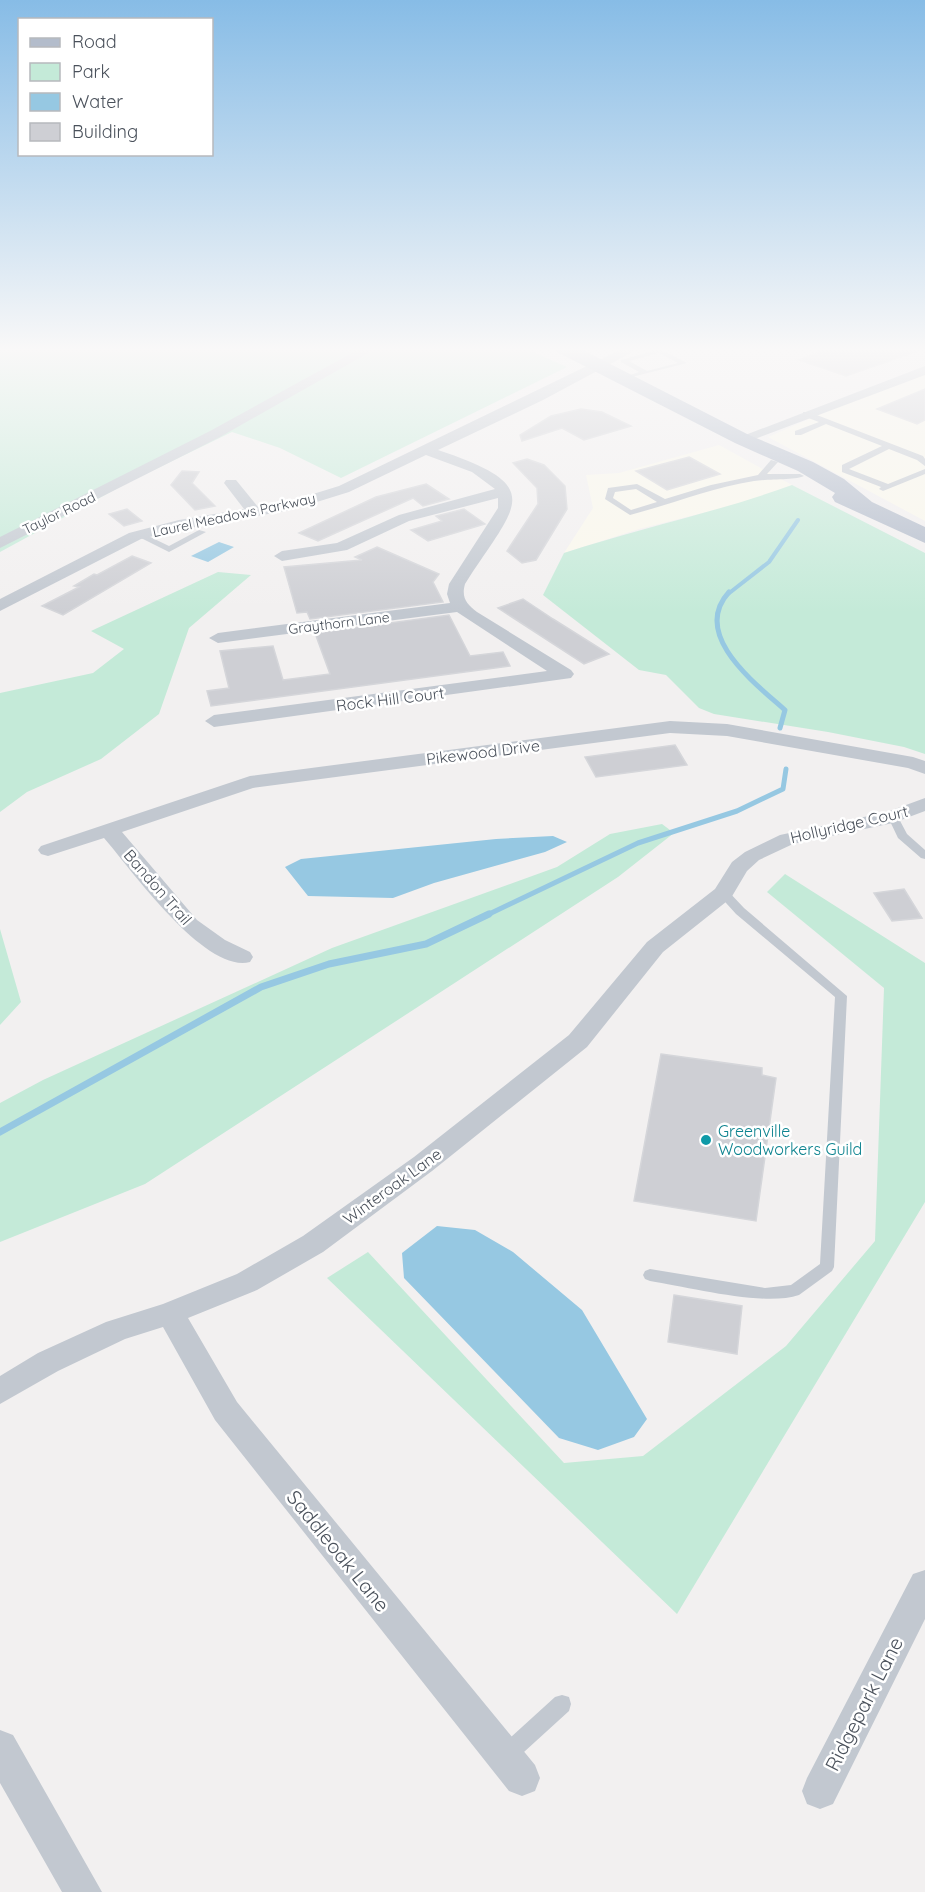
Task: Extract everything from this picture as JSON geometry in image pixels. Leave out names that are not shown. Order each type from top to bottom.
[{"type":"main road","points":[[736,436],[772,451],[849,491],[862,504]]},
{"type":"main road","points":[[742,440],[767,469],[800,476],[831,493],[862,504],[925,536]]},
{"type":"street","name":"Taylor Road","points":[[0,543],[210,436]]},
{"type":"street","name":"Laurel Meadows Parkway","points":[[0,606],[120,542],[139,535],[255,513],[331,494],[456,436]]},
{"type":"street","points":[[742,440],[751,436]]},
{"type":"street","points":[[425,450],[489,476],[505,491],[506,508],[455,590],[454,597],[460,608]]},
{"type":"street","points":[[231,483],[255,513]]},
{"type":"street","points":[[282,556],[340,547],[404,518],[505,491]]},
{"type":"street","name":"Graythorn Lane","points":[[218,638],[460,608]]},
{"type":"street","name":"Rock Hill Court","points":[[214,721],[565,674],[460,608]]},
{"type":"street","name":"Pikewood Drive","points":[[48,850],[250,782],[670,727],[727,730],[925,768]]},
{"type":"street","name":"Hollyridge Court","points":[[723,893],[739,867],[769,846],[810,832],[893,817],[925,804]]},
{"type":"street","name":"Bandon Trail","points":[[108,829],[189,925],[217,945],[242,957]]},
{"type":"street","name":"Winteroak Lane","points":[[0,1392],[48,1362],[116,1330],[247,1282],[313,1244],[423,1164],[578,1041],[656,947],[687,919],[723,893]]},
{"type":"street","name":"Saddleoak Lane","points":[[170,1312],[226,1412],[514,1767]]},
{"type":"street","name":"Ridgepark Lane","points":[[820,1791],[925,1585]]},
{"type":"street","points":[[0,1748],[83,1892]]},
{"type":"lane","points":[[863,436],[920,458],[925,464]]},
{"type":"lane","points":[[888,446],[855,461],[845,467],[845,470],[885,488],[925,471]]},
{"type":"lane","points":[[665,503],[637,486],[611,490],[609,499],[630,513],[665,503],[767,469]]},
{"type":"lane","points":[[139,535],[169,549],[202,532]]},
{"type":"lane","points":[[893,817],[902,836],[925,856]]},
{"type":"lane","points":[[650,1275],[765,1294],[794,1291],[827,1267],[841,996],[740,911],[723,893]]},
{"type":"lane","points":[[514,1767],[562,1704]]},
{"type":"shaded area","points":[[925,436],[925,521],[768,437]]},
{"type":"shaded area","points":[[719,445],[792,485],[746,502],[639,529],[564,553],[593,508],[586,475],[619,473]]},
{"type":"green space","points":[[0,436],[223,436],[127,483],[0,552]]},
{"type":"green space","points":[[245,436],[426,436],[341,478],[280,448]]},
{"type":"green space","points":[[792,485],[925,553],[925,754],[904,747],[828,732],[714,714],[699,708],[666,675],[639,670],[543,595],[564,553]]},
{"type":"green space","points":[[218,572],[251,575],[189,628],[159,714],[101,759],[27,792],[0,812],[0,693],[93,673],[124,649],[91,631]]},
{"type":"green space","points":[[662,824],[674,833],[618,877],[145,1184],[0,1242],[0,1103],[43,1080],[332,948],[557,867],[610,834]]},
{"type":"green space","points":[[785,874],[925,963],[925,1202],[677,1614],[327,1278],[368,1252],[564,1463],[643,1456],[786,1346],[875,1241],[884,988],[767,892]]},
{"type":"green space","points":[[0,929],[21,1002],[0,1025]]},
{"type":"water","points":[[219,542],[234,547],[208,562],[191,556]]},
{"type":"water","points":[[553,836],[567,842],[545,852],[434,883],[393,898],[308,896],[285,867],[301,859],[496,839]]},
{"type":"water","points":[[437,1226],[475,1230],[513,1252],[582,1310],[647,1419],[634,1437],[598,1450],[559,1438],[404,1278],[402,1253]]},
{"type":"building","points":[[520,436],[536,436],[522,441]]},
{"type":"building","points":[[577,436],[596,436],[584,440]]},
{"type":"building","points":[[689,457],[720,474],[667,490],[636,471]]},
{"type":"building","points":[[527,459],[544,465],[565,486],[567,509],[536,560],[522,563],[507,551],[538,504],[537,488],[513,463]]},
{"type":"building","points":[[182,471],[199,472],[192,483],[215,506],[195,510],[171,485]]},
{"type":"building","points":[[426,484],[449,499],[423,506],[413,498],[318,541],[299,533],[376,497]]},
{"type":"building","points":[[127,509],[142,521],[124,526],[109,514]]},
{"type":"building","points":[[464,509],[485,524],[428,541],[411,530],[442,521],[436,516]]},
{"type":"building","points":[[377,547],[439,574],[433,582],[443,602],[310,619],[307,612],[297,613],[284,567],[362,560],[355,557]]},
{"type":"building","points":[[132,556],[151,563],[63,615],[42,606],[79,587],[74,586],[94,574],[97,575]]},
{"type":"building","points":[[523,599],[609,654],[584,664],[498,608]]},
{"type":"building","points":[[449,615],[470,656],[503,652],[510,666],[211,706],[207,691],[229,688],[220,651],[273,646],[283,680],[330,674],[315,633]]},
{"type":"building","points":[[675,745],[687,765],[596,777],[585,757]]},
{"type":"building","points":[[904,889],[922,918],[892,921],[874,893]]},
{"type":"building","name":"Greenville Woodworkers Guild","points":[[661,1054],[762,1068],[762,1075],[776,1078],[756,1221],[634,1201]]},
{"type":"building","points":[[674,1295],[742,1306],[737,1354],[668,1342]]},
{"type":"waterway","points":[[728,594],[769,562],[798,520]]},
{"type":"waterway","points":[[729,592],[719,608],[717,625],[722,641],[744,673],[785,710],[780,728]]},
{"type":"waterway","points":[[485,916],[638,843],[737,811],[783,789],[786,769]]},
{"type":"waterway","points":[[0,1132],[261,987],[329,964],[426,944],[489,914]]},
{"type":"place","name":"Greenville Woodworkers Guild","points":[[706,1140]]}]
